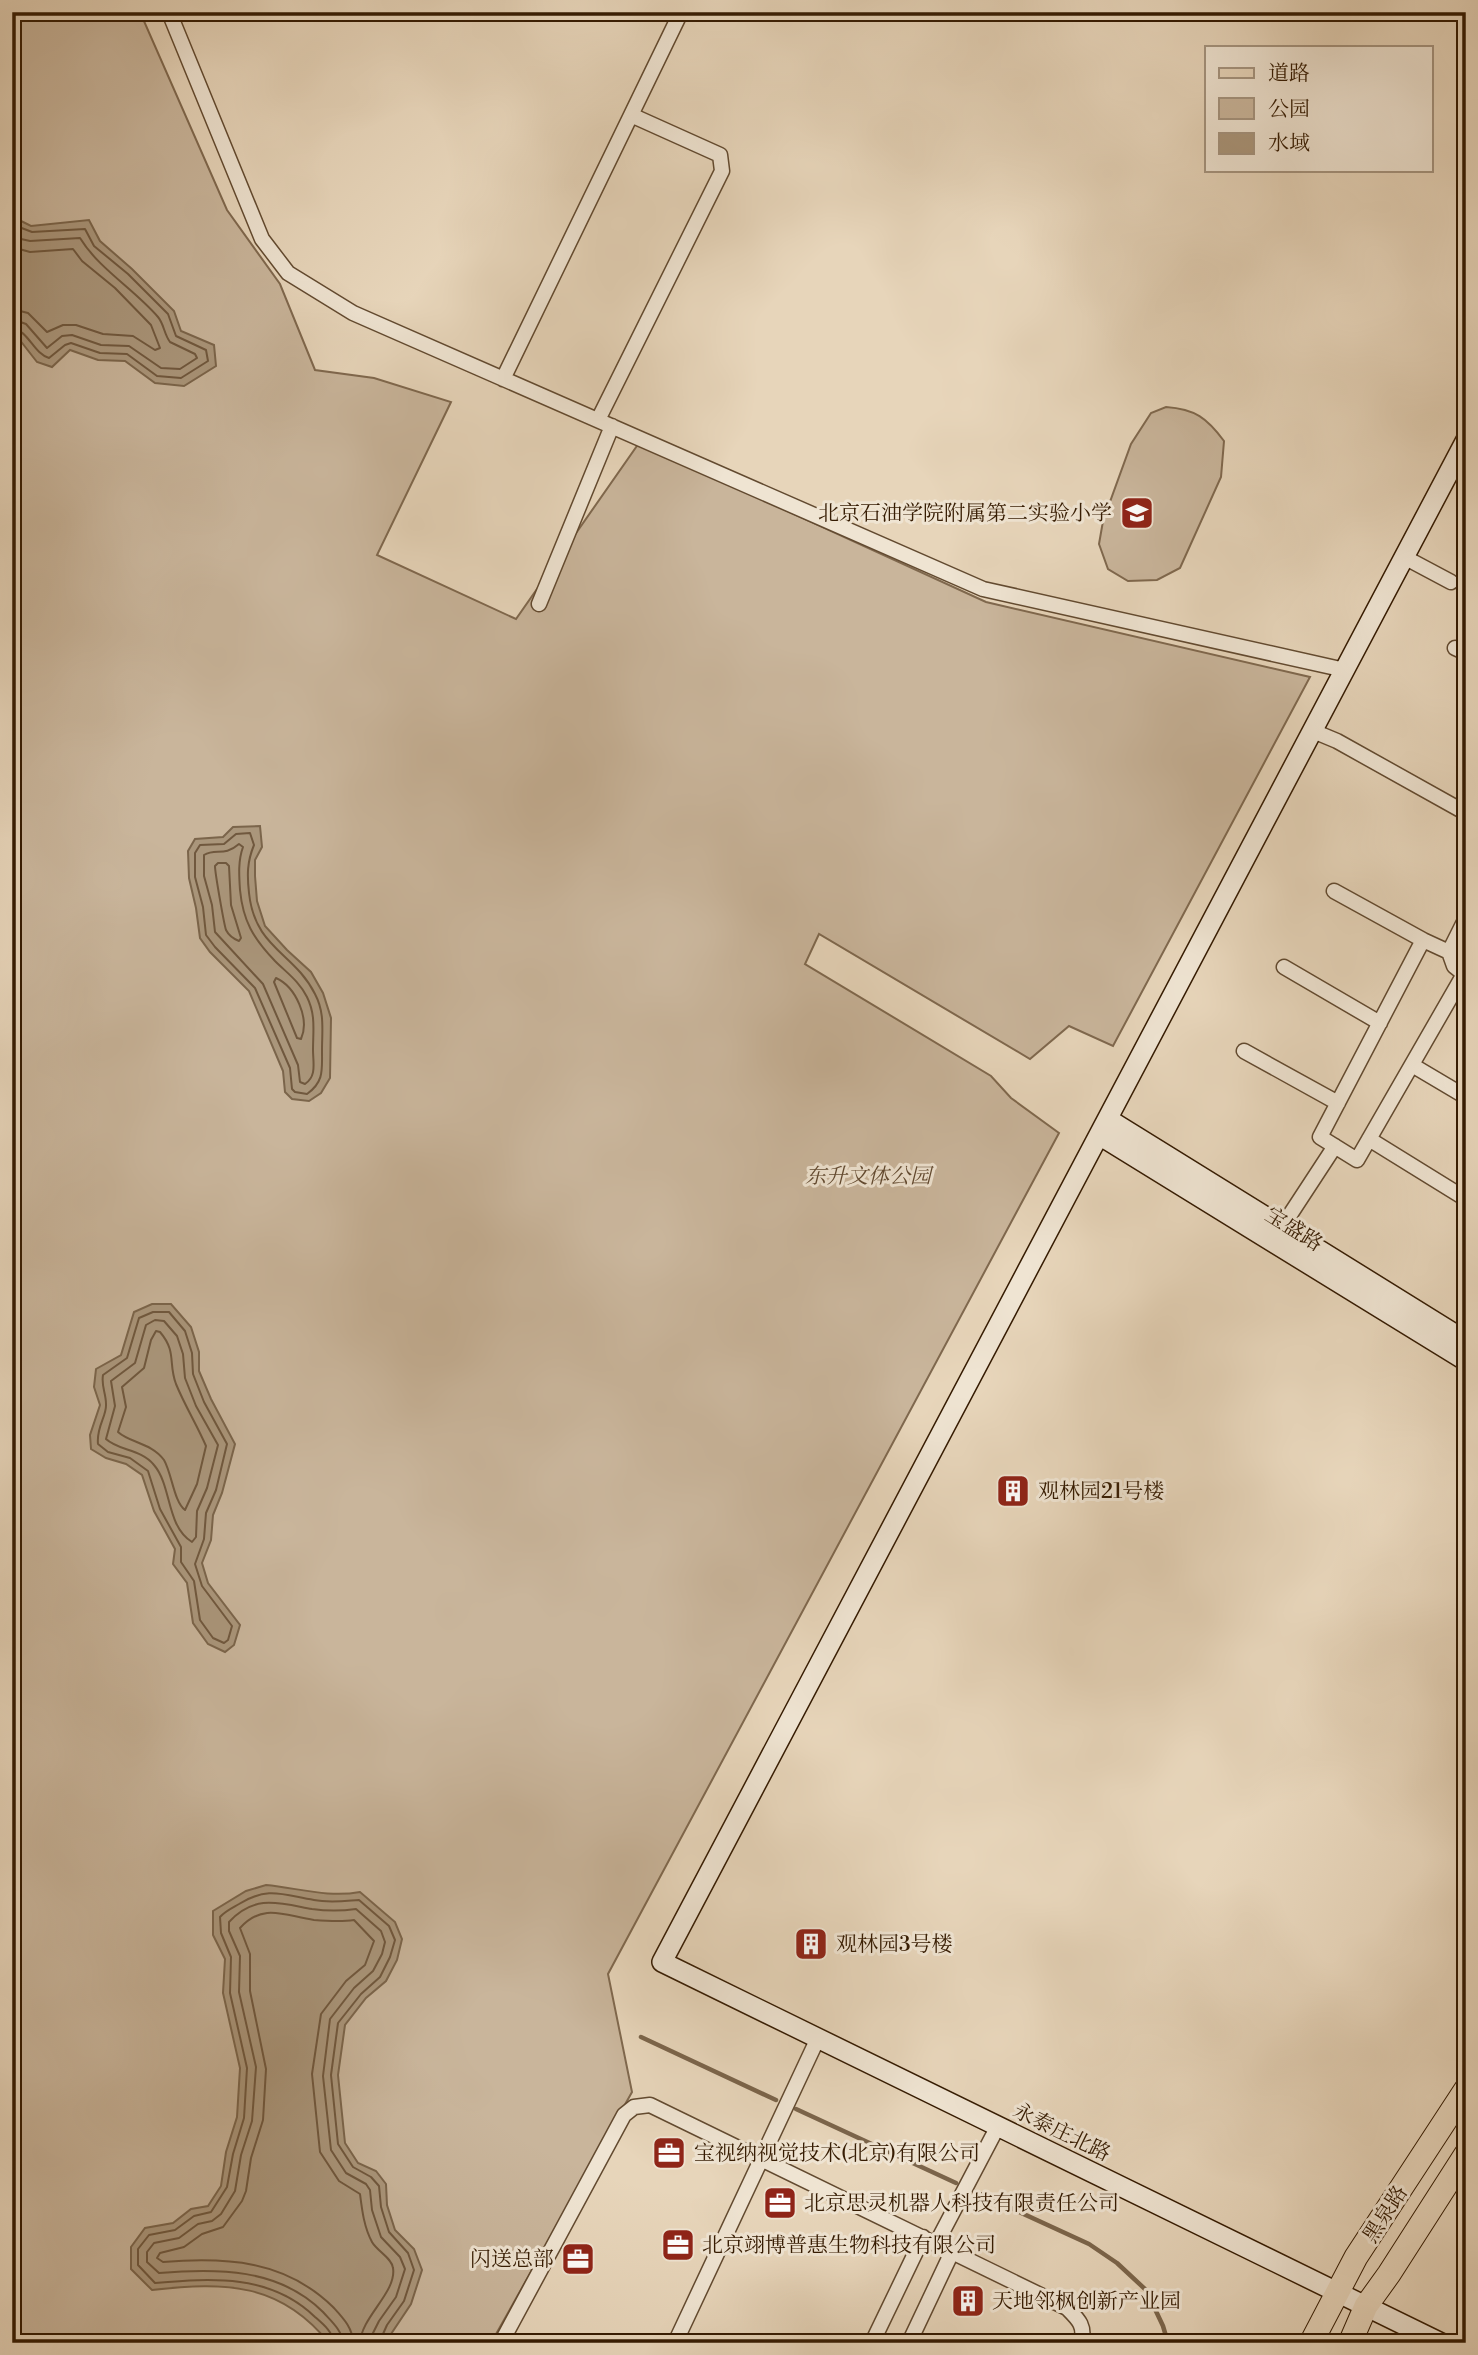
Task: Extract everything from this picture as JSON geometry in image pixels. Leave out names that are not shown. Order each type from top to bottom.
[{"type":"main road","name":"黑泉路","points":[[1311,2343],[1356,2257],[1466,2089]]},
{"type":"main road","name":"黑泉路","points":[[1350,2343],[1366,2306],[1466,2154]]},
{"type":"street","points":[[169,12],[262,239],[288,273],[353,313],[983,589],[1345,670]]},
{"type":"street","points":[[503,379],[681,12]]},
{"type":"street","points":[[598,420],[722,172],[720,155],[631,115]]},
{"type":"street","points":[[539,604],[612,426]]},
{"type":"street","points":[[1103,1127],[1466,440]]},
{"type":"street","points":[[1404,558],[1451,582]]},
{"type":"street","points":[[1313,731],[1338,741],[1466,813]]},
{"type":"street","points":[[1334,891],[1449,952],[1454,966],[1465,975],[1357,1160],[1320,1137],[1423,940]]},
{"type":"street","points":[[1449,952],[1466,918]]},
{"type":"street","points":[[1284,967],[1380,1023]]},
{"type":"street","points":[[1244,1051],[1338,1102]]},
{"type":"street","points":[[1412,1065],[1466,1097]]},
{"type":"street","name":"宝盛路","points":[[1103,1127],[1282,1227],[1466,1341]]},
{"type":"street","name":"宝盛路","points":[[1103,1127],[1466,1361]]},
{"type":"street","name":"永泰庄北路","points":[[1103,1127],[662,1962],[1441,2343]]},
{"type":"street","points":[[1369,1139],[1466,1199]]},
{"type":"street","points":[[1282,1227],[1335,1146]]},
{"type":"street","points":[[675,2343],[818,2038]]},
{"type":"street","points":[[501,2343],[624,2115],[634,2107],[650,2105],[1067,2308],[1080,2320],[1083,2329],[1081,2343]]},
{"type":"street","points":[[872,2343],[998,2126]]},
{"type":"street","points":[[909,2343],[952,2252]]},
{"type":"green space","name":"东升文体公园","points":[[12,12],[140,12],[227,210],[280,284],[315,370],[374,378],[451,402],[377,555],[516,619],[639,443],[986,602],[1310,677],[1113,1046],[1069,1026],[1030,1059],[819,934],[805,964],[991,1076],[1011,1098],[1059,1133],[608,1974],[632,2092],[491,2343],[12,2343]]},
{"type":"green space","points":[[1166,407],[1200,416],[1218,433],[1224,441],[1221,477],[1180,568],[1157,580],[1128,581],[1108,569],[1099,544],[1103,521],[1131,444],[1151,413]]},
{"type":"water","points":[[17,219],[31,226],[89,220],[100,241],[174,311],[181,331],[214,345],[216,366],[184,386],[155,383],[125,361],[98,360],[70,350],[52,367],[37,362],[12,330],[12,224]]},
{"type":"water","points":[[260,826],[262,847],[255,860],[255,876],[257,901],[265,926],[311,972],[323,993],[331,1018],[330,1078],[321,1093],[309,1101],[292,1099],[285,1092],[283,1071],[249,991],[210,952],[200,938],[189,878],[188,851],[195,839],[223,837],[233,827]]},
{"type":"water","points":[[152,1304],[171,1304],[191,1327],[199,1352],[199,1371],[235,1444],[213,1515],[211,1540],[202,1563],[208,1583],[240,1625],[234,1645],[225,1652],[208,1644],[193,1623],[187,1583],[173,1564],[175,1549],[154,1511],[142,1475],[126,1464],[106,1458],[91,1449],[90,1435],[100,1405],[94,1387],[96,1369],[121,1355],[134,1312]]},
{"type":"water","points":[[266,1885],[325,1893],[360,1892],[395,1922],[402,1939],[397,1960],[386,1981],[366,1998],[345,2025],[338,2075],[345,2143],[358,2163],[376,2171],[386,2184],[387,2205],[395,2230],[414,2249],[422,2270],[411,2304],[385,2343],[329,2343],[310,2323],[271,2297],[227,2287],[152,2290],[131,2269],[131,2247],[145,2228],[173,2223],[191,2209],[208,2206],[221,2186],[226,2152],[237,2117],[240,2068],[223,1993],[225,1959],[213,1935],[213,1911],[246,1891]]},
{"type":"waterway","points":[[641,2037],[776,2100]]},
{"type":"waterway","points":[[796,2109],[956,2183]]},
{"type":"waterway","points":[[976,2192],[1089,2244],[1117,2263],[1146,2290],[1168,2343]]},
{"type":"place","name":"北京石油学院附属第二实验小学","points":[[1137,513]]},
{"type":"place","name":"观林园21号楼","points":[[1013,1491]]},
{"type":"place","name":"观林园3号楼","points":[[811,1944]]},
{"type":"place","name":"宝视纳视觉技术(北京)有限公司","points":[[669,2153]]},
{"type":"place","name":"北京思灵机器人科技有限责任公司","points":[[780,2203]]},
{"type":"place","name":"北京翊博普惠生物科技有限公司","points":[[678,2245]]},
{"type":"place","name":"闪送总部","points":[[578,2259]]},
{"type":"place","name":"天地邻枫创新产业园","points":[[968,2301]]}]
